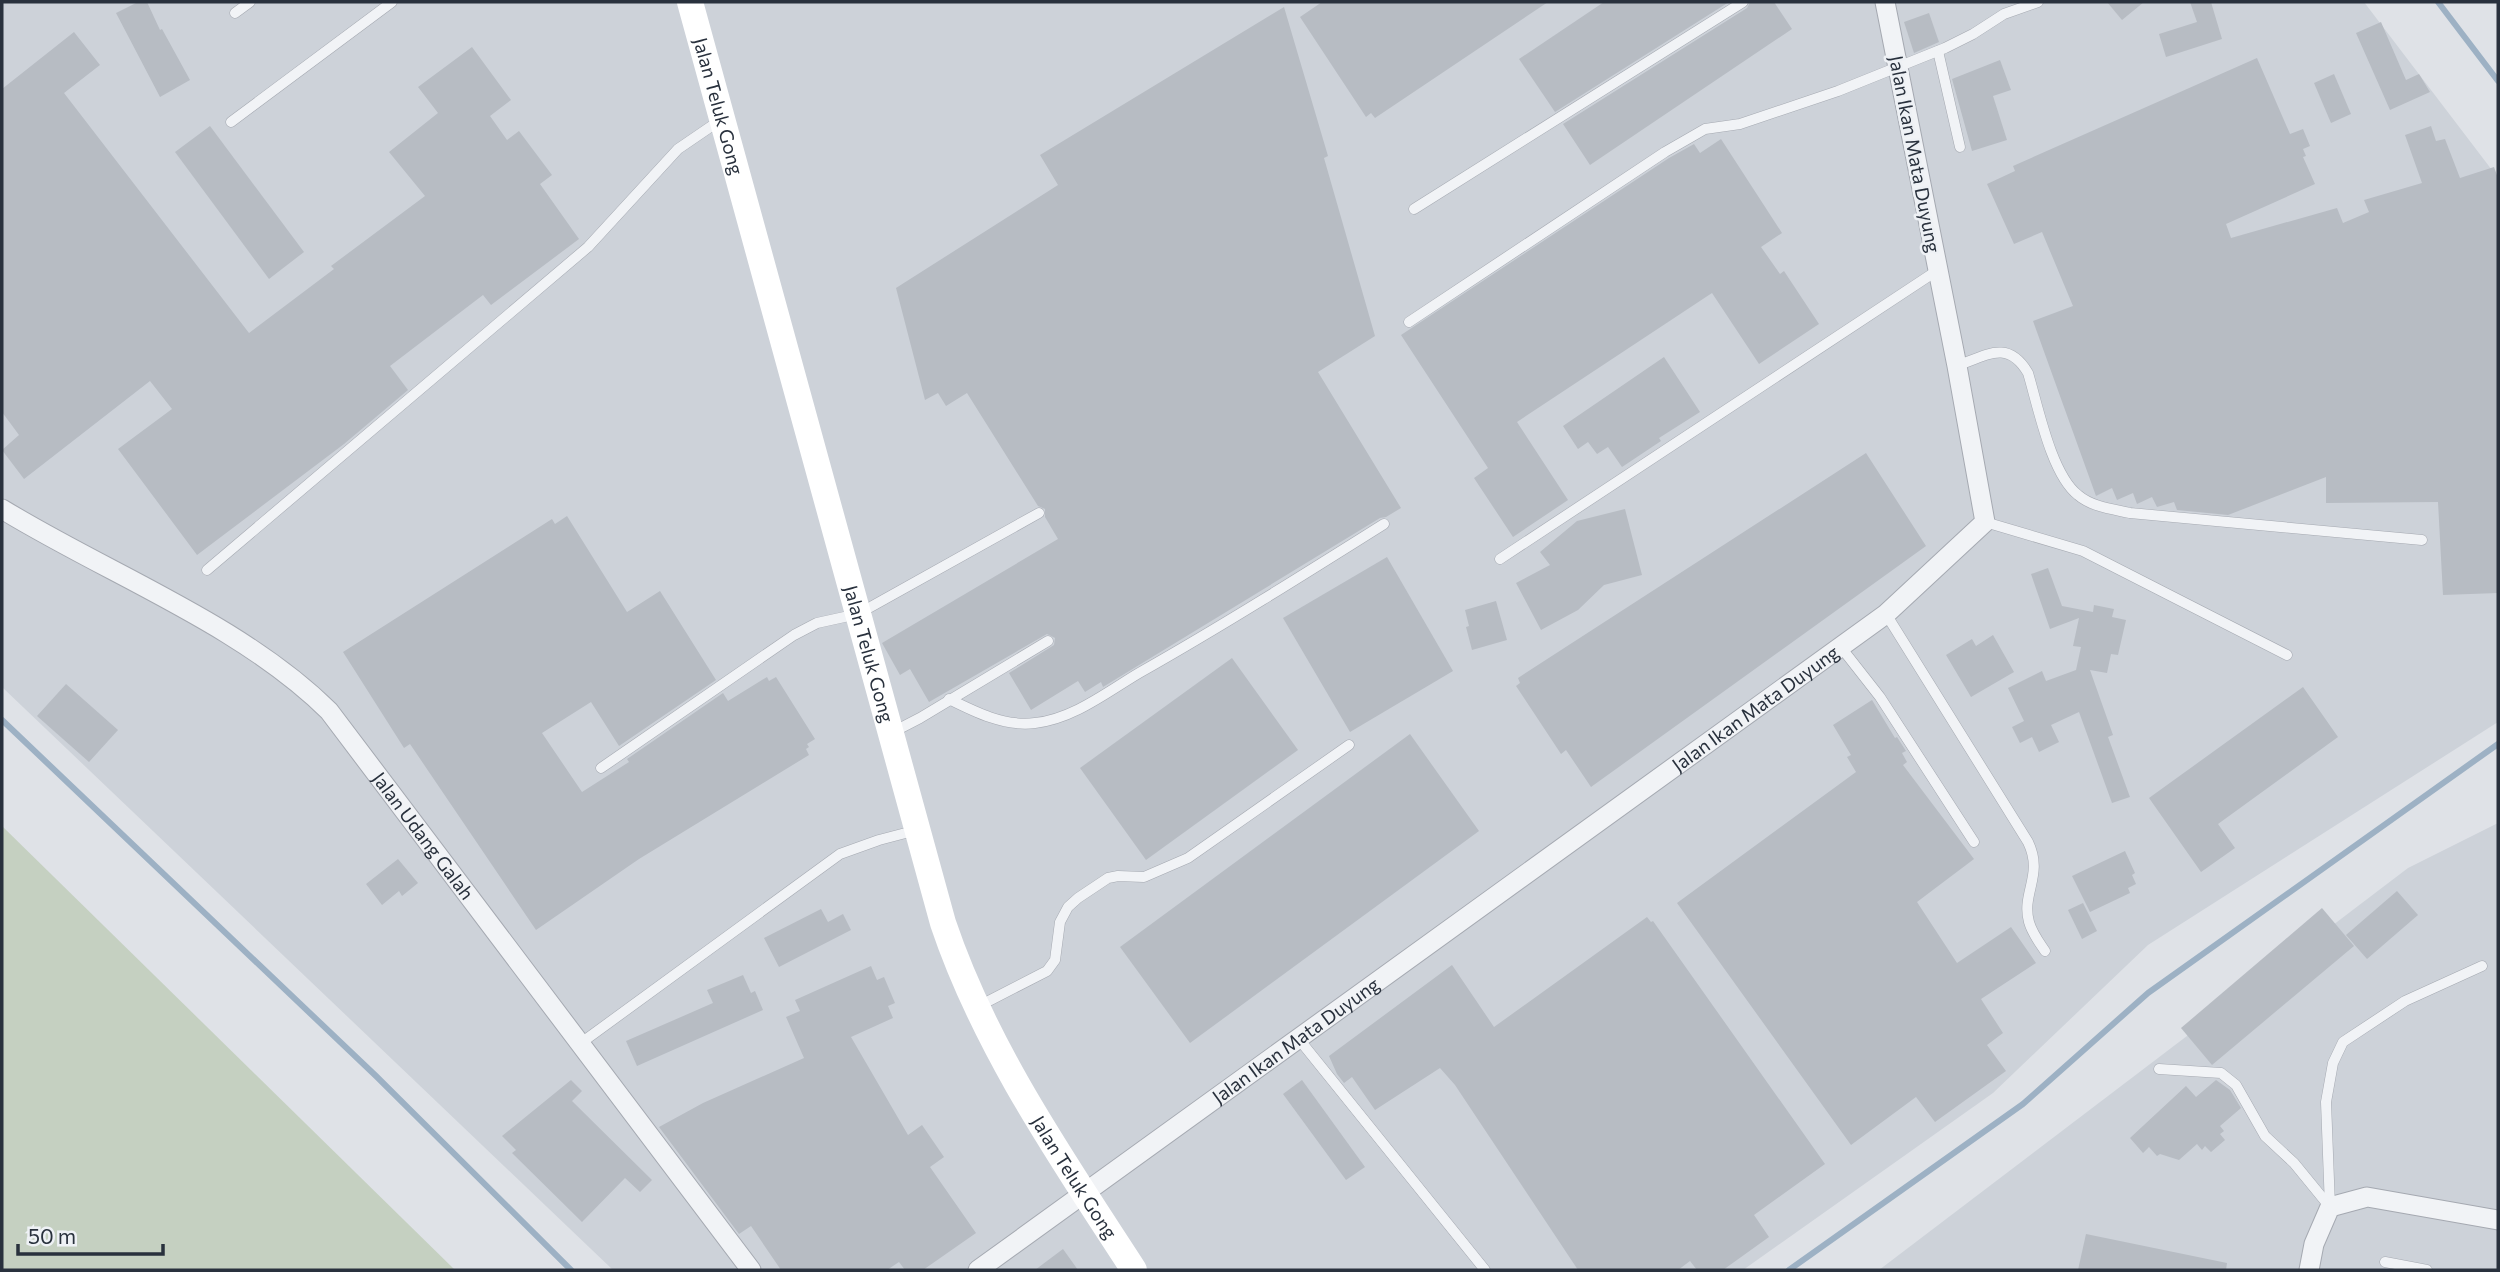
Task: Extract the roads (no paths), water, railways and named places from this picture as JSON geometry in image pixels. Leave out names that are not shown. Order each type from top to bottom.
[{"type":"street","name":"Jalan Teluk Gong","points":[[690,2],[917,830],[959,972],[1005,1064],[1134,1270]]},
{"type":"street","name":"Jalan Ikan Mata Duyung","points":[[1084,1193],[1886,614],[1985,522],[1885,2]]},
{"type":"street","name":"Jalan Udang Galah","points":[[2,509],[251,649],[305,687],[349,735],[751,1270]]},
{"type":"street","points":[[978,1270],[1084,1193]]},
{"type":"street","points":[[2309,1270],[2314,1244],[2330,1208],[2367,1197],[2498,1220]]},
{"type":"lane","points":[[235,13],[250,2]]},
{"type":"lane","points":[[231,122],[392,2]]},
{"type":"lane","points":[[1414,209],[1743,2]]},
{"type":"lane","points":[[1409,322],[1665,152],[1705,129],[1740,124],[1838,91],[1938,51],[1973,34],[2004,14],[2038,2]]},
{"type":"lane","points":[[1938,51],[1960,147]]},
{"type":"lane","points":[[207,570],[587,247],[678,149],[723,119]]},
{"type":"lane","points":[[1500,559],[1938,270]]},
{"type":"lane","points":[[1957,366],[1997,351],[2009,353],[2019,360],[2028,373],[2057,468],[2077,495],[2092,504],[2130,513],[2422,540]]},
{"type":"lane","points":[[601,768],[794,635],[817,623],[858,614],[1039,513]]},
{"type":"lane","points":[[1985,522],[2083,551],[2287,655]]},
{"type":"lane","points":[[949,699],[977,713],[1013,723],[1032,724],[1065,716],[1223,625],[1384,524]]},
{"type":"lane","points":[[1886,614],[2028,842],[2035,865],[2027,907],[2029,922],[2045,951]]},
{"type":"lane","points":[[891,733],[1048,641]]},
{"type":"lane","points":[[1840,646],[1880,697],[1974,842]]},
{"type":"lane","points":[[976,1007],[1047,971],[1058,947],[1060,922],[1068,907],[1078,898],[1108,878],[1144,877],[1188,858],[1349,745]]},
{"type":"lane","points":[[581,1043],[840,854],[917,830]]},
{"type":"lane","points":[[2330,1208],[2326,1102],[2333,1063],[2343,1042],[2404,1001],[2482,966]]},
{"type":"lane","points":[[1298,1038],[1486,1270]]},
{"type":"lane","points":[[2159,1069],[2221,1073],[2236,1085],[2265,1136],[2294,1163],[2330,1208]]},
{"type":"lane","points":[[2385,1262],[2427,1270]]},
{"type":"waterway","points":[[2438,2],[2498,81]]},
{"type":"waterway","points":[[2,720],[376,1076],[571,1270]]},
{"type":"waterway","points":[[1789,1270],[2023,1104],[2148,993],[2498,744]]}]
